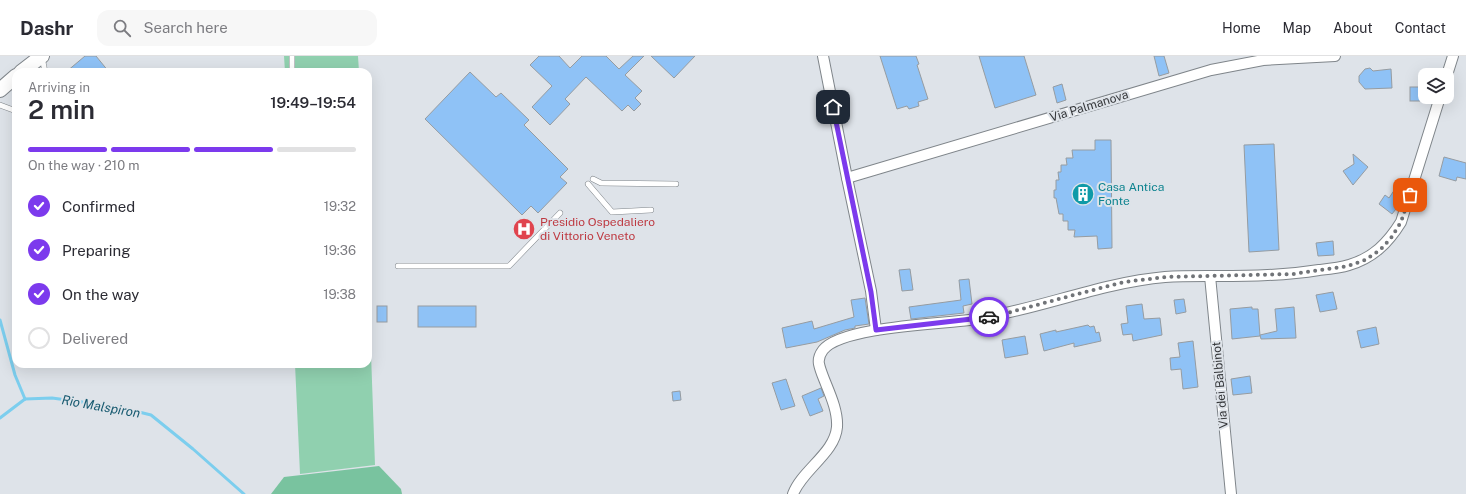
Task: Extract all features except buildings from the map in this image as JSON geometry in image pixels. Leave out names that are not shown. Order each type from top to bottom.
[{"type":"main road","points":[[26,68],[42,56]]},
{"type":"main road","points":[[0,90],[12,80]]},
{"type":"street","points":[[823,56],[846,178],[871,292],[876,330]]},
{"type":"street","name":"Via Palmanova","points":[[846,178],[1211,70],[1263,60],[1335,56]]},
{"type":"street","points":[[1449,68],[1453,56]]},
{"type":"street","points":[[793,494],[804,475],[831,443],[837,430],[837,420],[833,404],[819,367],[820,354],[824,349],[837,340],[876,330],[986,317],[1011,312],[1124,282],[1166,277],[1293,274],[1348,266],[1365,260],[1380,250],[1391,238],[1401,222],[1438,104]]},
{"type":"street","name":"Via dei Balbinot","points":[[1210,276],[1231,494]]},
{"type":"lane","points":[[42,56],[44,68]]},
{"type":"lane","points":[[292,56],[292,68]]},
{"type":"lane","points":[[0,105],[12,110]]},
{"type":"lane","points":[[594,179],[601,183],[676,184]]},
{"type":"lane","points":[[588,184],[612,212],[651,210]]},
{"type":"lane","points":[[398,266],[509,266],[560,213]]},
{"type":"green space","points":[[284,56],[358,56],[359,68],[285,68]]},
{"type":"green space","points":[[295,368],[372,368],[375,465],[300,474]]},
{"type":"green space","points":[[379,466],[401,489],[402,494],[271,494],[284,477]]},
{"type":"waterway","points":[[0,320],[12,364]]},
{"type":"waterway","points":[[13,368],[25,399]]},
{"type":"waterway","name":"Rio Malspiron","points":[[25,399],[52,398],[119,407],[151,415],[193,449],[244,494]]},
{"type":"waterway","points":[[0,418],[25,399]]},
{"type":"way so far","points":[[989,317],[1124,282],[1166,277],[1293,274],[1348,266],[1365,260],[1380,250],[1391,238],[1401,222],[1410,195]]},
{"type":"place","name":"Casa Antica Fonte","points":[[1083,194]]},
{"type":"place","name":"Presidio Ospedaliero di Vittorio Veneto","points":[[524,229]]},
{"type":"route","points":[[833,107],[846,178],[871,292],[876,330],[989,317]]}]
